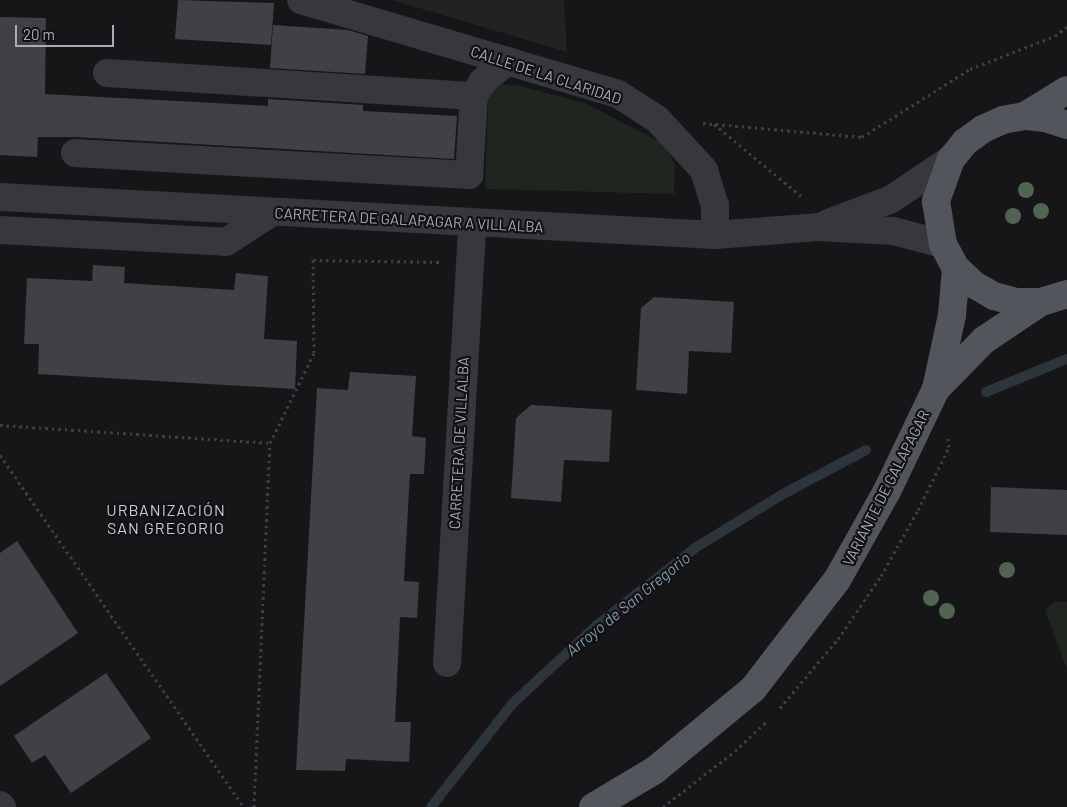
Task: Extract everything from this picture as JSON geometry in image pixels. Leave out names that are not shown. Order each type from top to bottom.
[{"type":"main road","points":[[1025,116],[1067,90]]},
{"type":"main road","points":[[1041,302],[1017,302],[994,296],[973,284],[956,268],[943,244],[936,201],[951,159],[965,142],[983,129],[1003,120],[1025,116],[1046,118],[1067,125]]},
{"type":"main road","points":[[936,389],[952,315],[956,268]]},
{"type":"main road","points":[[936,389],[984,340],[1041,302],[1067,294]]},
{"type":"main road","name":"VARIANTE DE GALAPAGAR","points":[[593,807],[655,770],[753,689],[837,580],[888,489],[936,389]]},
{"type":"street","name":"CALLE DE LA CLARIDAD","points":[[301,0],[618,94],[657,118],[704,170],[715,205],[715,235]]},
{"type":"street","points":[[76,154],[469,175],[474,96],[484,81],[508,61]]},
{"type":"street","points":[[107,73],[474,96]]},
{"type":"street","name":"CARRETERA DE GALAPAGAR A VILLALBA","points":[[818,227],[890,200],[951,159]]},
{"type":"street","name":"CARRETERA DE GALAPAGAR A VILLALBA","points":[[0,196],[472,224],[715,235],[818,227],[893,231],[943,244]]},
{"type":"street","points":[[0,230],[226,242],[272,212]]},
{"type":"street","name":"CARRETERA DE VILLALBA","points":[[447,663],[472,224]]},
{"type":"path","points":[[657,118],[862,137],[970,69],[1055,36],[1067,27]]},
{"type":"path","points":[[254,807],[270,443],[314,353],[313,260],[469,263]]},
{"type":"path","points":[[0,425],[270,443]]},
{"type":"path","points":[[0,455],[244,807]]},
{"type":"shaded area","points":[[392,0],[564,0],[567,52]]},
{"type":"shaded area","points":[[489,83],[520,86],[585,103],[664,144],[675,165],[674,194],[485,189]]},
{"type":"shaded area","points":[[1055,602],[1067,602],[1067,669],[1045,610]]},
{"type":"building","points":[[178,0],[274,3],[271,45],[175,39]]},
{"type":"building","points":[[0,17],[46,18],[45,94],[268,106],[268,99],[363,105],[363,111],[457,116],[454,159],[76,137],[38,137],[37,157],[0,155]]},
{"type":"building","points":[[273,25],[348,30],[368,36],[365,74],[270,68]]},
{"type":"building","points":[[93,265],[125,267],[124,283],[234,290],[236,273],[268,276],[264,339],[297,341],[295,389],[38,374],[39,344],[24,344],[27,278],[92,281]]},
{"type":"building","points":[[654,297],[734,302],[731,353],[689,351],[687,394],[636,390],[641,308]]},
{"type":"building","points":[[350,372],[416,376],[412,436],[426,438],[424,474],[410,474],[404,581],[419,582],[417,618],[400,617],[395,722],[411,722],[409,762],[346,759],[345,771],[296,770],[317,388],[348,390]]},
{"type":"building","points":[[531,405],[612,410],[609,462],[564,460],[561,502],[511,498],[516,418]]},
{"type":"building","points":[[991,487],[1067,490],[1067,535],[990,532]]},
{"type":"building","points":[[17,541],[78,633],[0,686],[0,553]]},
{"type":"building","points":[[106,673],[151,738],[71,793],[45,755],[32,763],[14,736]]},
{"type":"waterway","points":[[986,392],[1067,359]]},
{"type":"waterway","name":"Arroyo de San Gregorio","points":[[431,807],[512,704],[596,626],[695,548],[783,494],[866,450]]},
{"type":"district","name":"URBANIZACIÓN SAN GREGORIO","points":[[166,519]]}]
